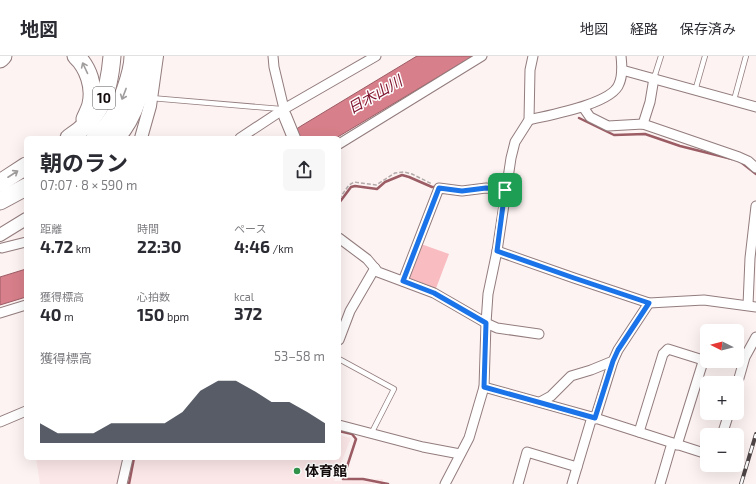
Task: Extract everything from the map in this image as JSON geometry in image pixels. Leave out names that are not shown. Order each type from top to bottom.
[{"type":"highway","points":[[0,59],[3,56]]},
{"type":"highway","points":[[74,135],[91,104],[92,89],[88,73],[82,61],[76,56]]},
{"type":"highway","name":"10","points":[[74,135],[92,118],[102,103],[108,87],[112,56]]},
{"type":"highway","points":[[97,136],[111,122],[124,96],[130,78],[133,56]]},
{"type":"highway","name":"10","points":[[120,134],[134,110],[142,87],[146,56]]},
{"type":"highway","points":[[0,183],[24,167]]},
{"type":"highway","points":[[0,201],[24,188]]},
{"type":"street","points":[[142,136],[150,106],[157,56]]},
{"type":"street","points":[[273,56],[284,113],[293,136]]},
{"type":"street","points":[[244,136],[284,113],[376,56]]},
{"type":"street","points":[[341,143],[482,56]]},
{"type":"street","points":[[444,484],[469,438],[484,387],[488,294],[497,251],[505,190],[515,142],[529,120],[530,70],[533,56]]},
{"type":"street","points":[[529,120],[583,107],[614,91],[619,85],[622,70],[621,56]]},
{"type":"street","points":[[622,70],[756,107]]},
{"type":"street","points":[[644,124],[654,78]]},
{"type":"street","points":[[583,107],[590,117],[608,126],[644,124],[739,157],[756,168]]},
{"type":"street","points":[[403,281],[439,188],[462,191],[486,188],[505,190]]},
{"type":"street","points":[[497,251],[649,303],[704,300],[752,306],[750,258],[756,206]]},
{"type":"street","points":[[0,235],[24,220]]},
{"type":"street","points":[[341,240],[367,259],[378,272],[434,293],[497,328],[540,334]]},
{"type":"street","points":[[2,248],[24,242]]},
{"type":"street","points":[[341,335],[350,311],[375,268]]},
{"type":"street","points":[[572,484],[613,361],[618,350],[649,303]]},
{"type":"street","points":[[0,313],[24,306]]},
{"type":"street","points":[[744,352],[756,337]]},
{"type":"street","points":[[639,432],[663,354],[668,349],[700,359]]},
{"type":"street","points":[[540,402],[551,396],[571,376],[592,370],[613,361]]},
{"type":"street","points":[[660,484],[700,368]]},
{"type":"street","points":[[484,387],[594,418],[700,452]]},
{"type":"street","points":[[0,422],[24,412]]},
{"type":"street","points":[[341,426],[423,447],[460,454]]},
{"type":"street","points":[[518,484],[527,452],[577,467]]},
{"type":"street","points":[[122,484],[128,460]]},
{"type":"lane","points":[[654,78],[661,56]]},
{"type":"lane","points":[[695,91],[705,56]]},
{"type":"lane","points":[[734,100],[746,56]]},
{"type":"lane","points":[[151,98],[284,113]]},
{"type":"lane","points":[[341,360],[394,389],[371,434]]},
{"type":"path","points":[[341,196],[348,185],[354,182],[376,185],[395,174],[404,172],[412,174],[439,188]]},
{"type":"shaded area","points":[[421,244],[449,254],[435,291],[410,281],[408,276]]},
{"type":"shaded area","points":[[341,436],[351,438],[334,481],[383,479],[383,484],[40,484],[36,460],[341,460]]},
{"type":"water","name":"日木山川","points":[[417,56],[473,56],[339,136],[286,136]]},
{"type":"water","points":[[24,270],[24,298],[0,305],[0,277]]},
{"type":"waterway","points":[[579,118],[614,135],[645,134],[680,146],[732,159]]},
{"type":"waterway","points":[[742,163],[756,174]]},
{"type":"waterway","points":[[341,200],[351,187],[355,186],[377,189],[385,182],[402,175],[432,187],[436,187]]},
{"type":"waterway","points":[[341,431],[352,434],[356,439],[343,479],[363,479],[388,484]]},
{"type":"waterway","points":[[129,484],[134,460]]},
{"type":"railway","points":[[741,484],[756,434]]},
{"type":"place","name":"体育館","points":[[297,471]]},
{"type":"route","points":[[439,188],[462,191],[486,188],[505,190],[497,251],[649,303],[618,350],[613,361],[595,418],[484,387],[486,323],[442,297],[403,281],[439,188]]}]
